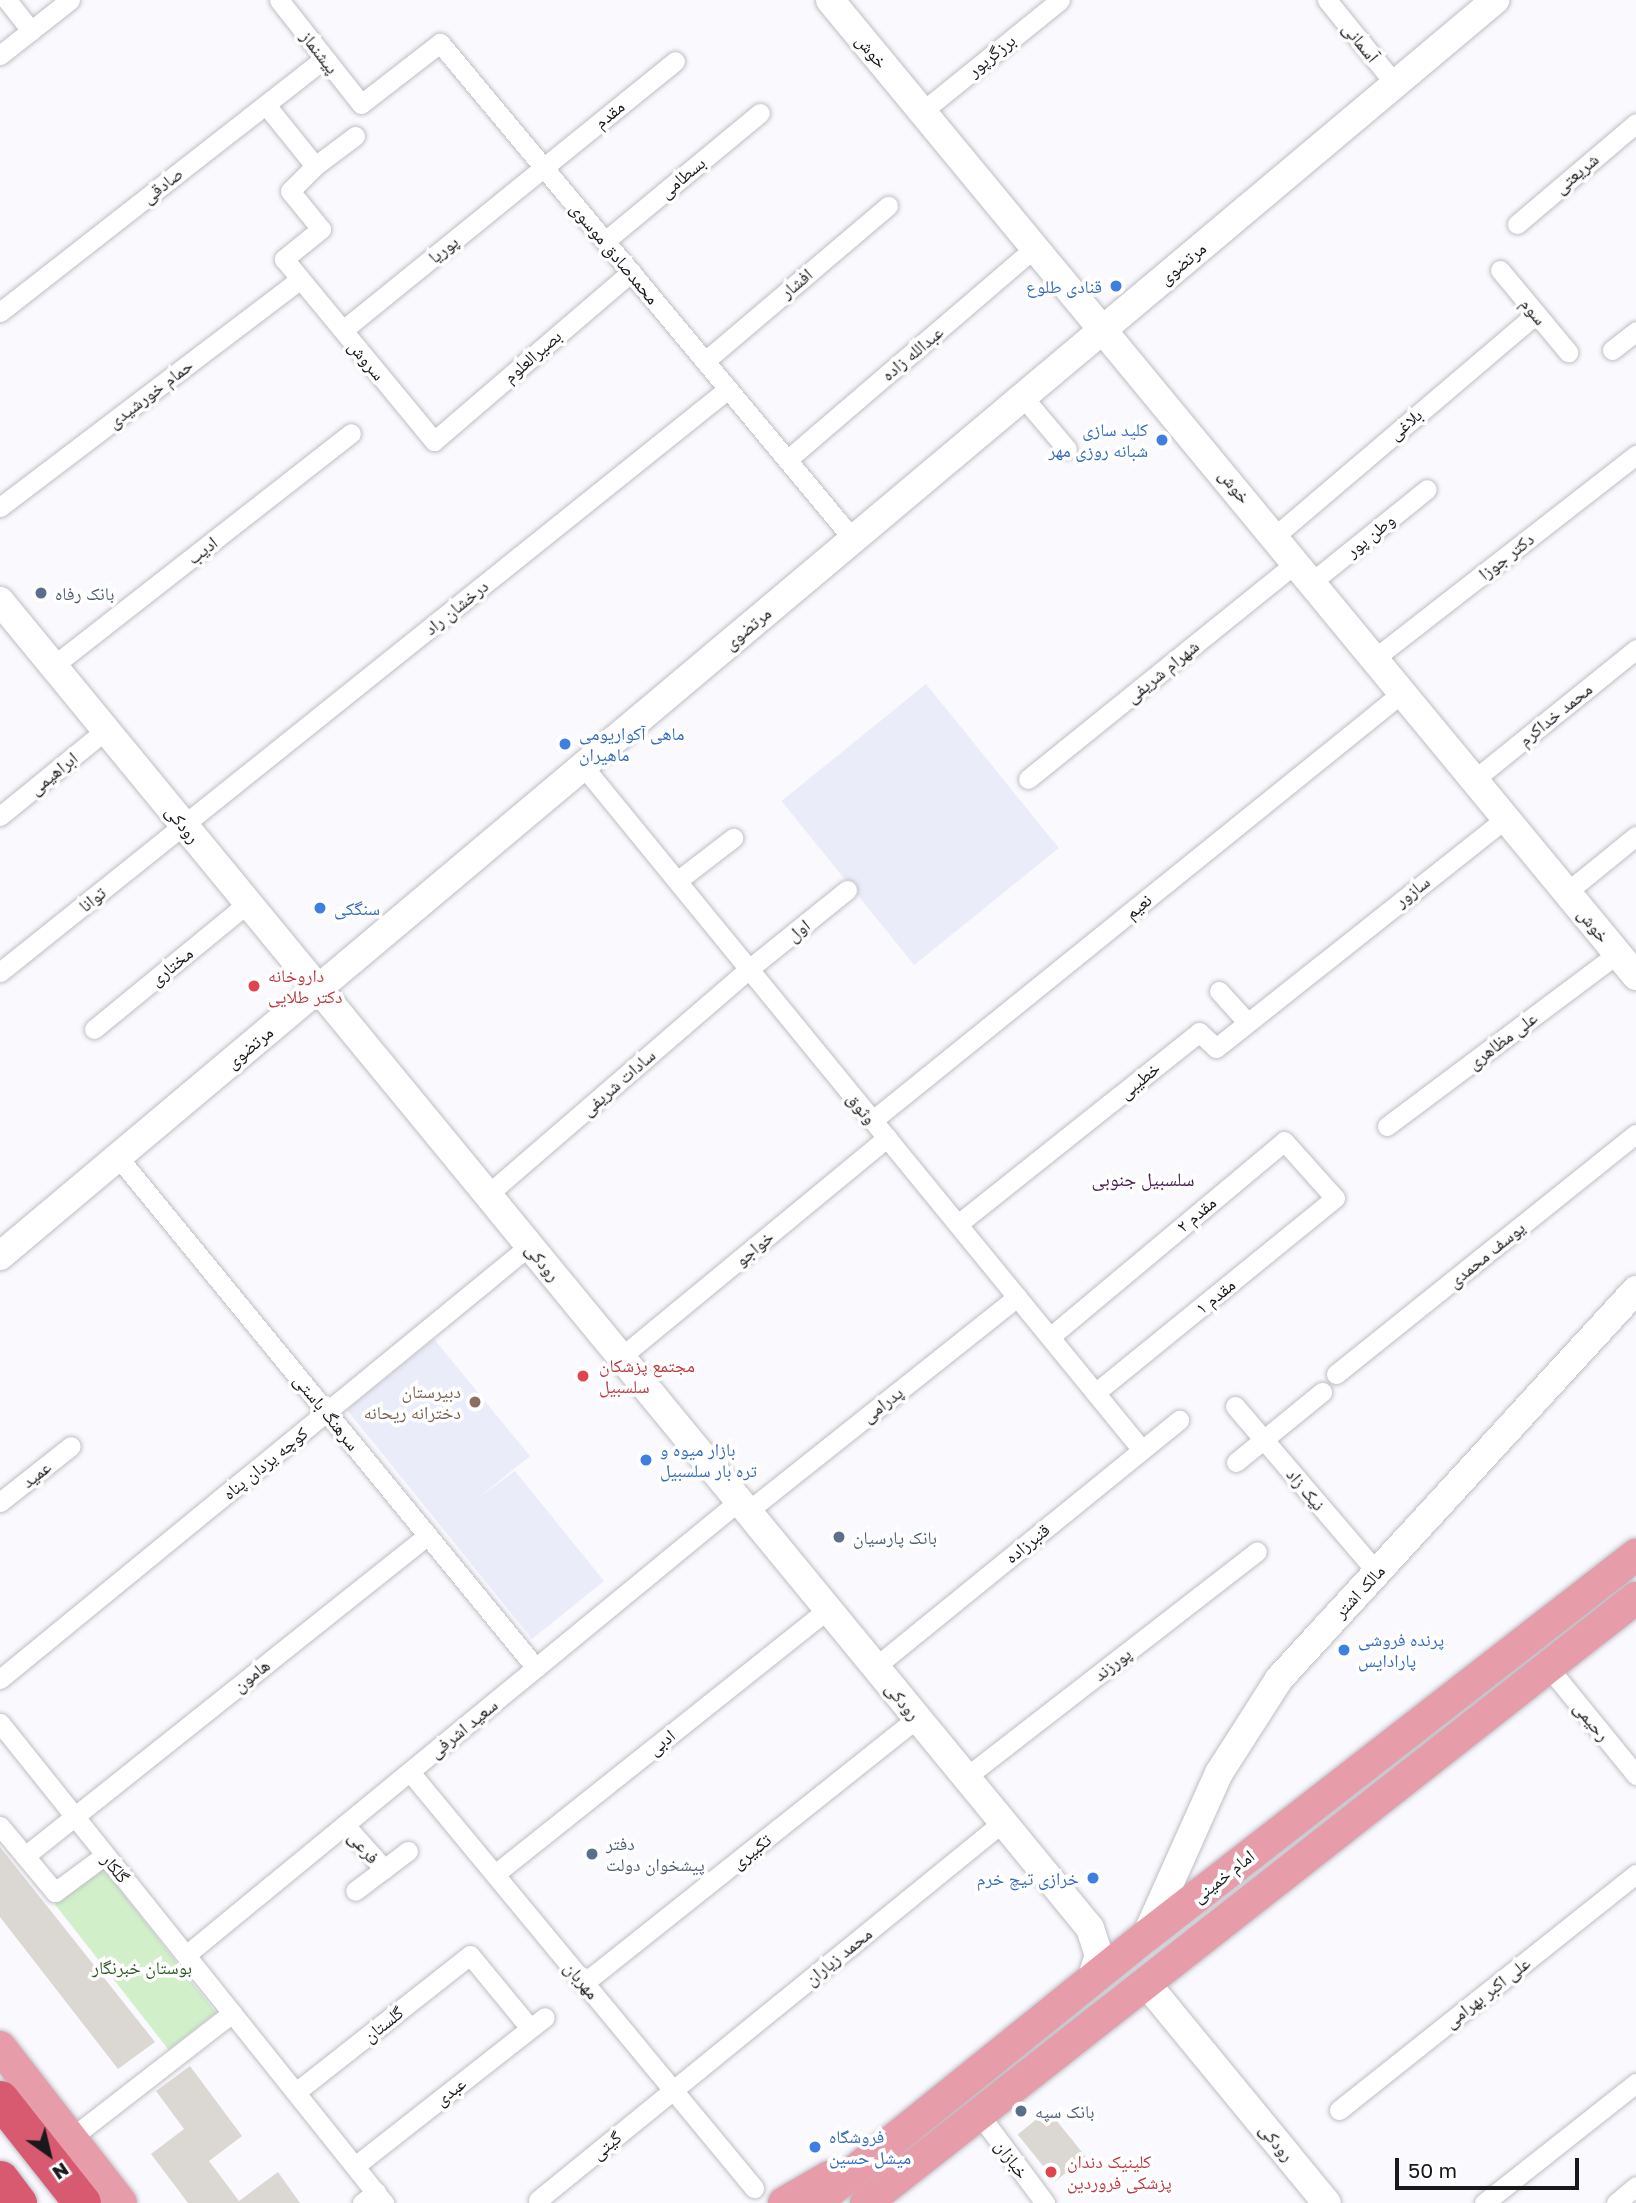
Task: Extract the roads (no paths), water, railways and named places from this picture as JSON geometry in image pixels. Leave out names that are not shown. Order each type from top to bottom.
[{"type":"highway","points":[[0,2099],[82,2203]]},
{"type":"highway","points":[[0,2179],[18,2203]]},
{"type":"main road","name":"خوش","points":[[830,0],[1105,328],[1636,976]]},
{"type":"main road","name":"مرتضوی","points":[[0,1256],[1395,84],[1488,2]]},
{"type":"main road","name":"رودکی","points":[[4,613],[54,666],[1086,1924],[1099,1955],[1090,1983]]},
{"type":"main road","name":"مالک اشتر","points":[[1146,1936],[1219,1773],[1246,1724],[1288,1669],[1636,1290]]},
{"type":"main road","name":"امام خمینی","points":[[815,2203],[876,2150],[1146,1936],[1636,1555]]},
{"type":"main road","points":[[1581,1598],[1604,1623]]},
{"type":"main road","points":[[866,2203],[1636,1598]]},
{"type":"main road","name":"رودکی","points":[[1146,1983],[1327,2203]]},
{"type":"main road","points":[[0,2047],[121,2203]]},
{"type":"main road","points":[[784,2203],[876,2150]]},
{"type":"main road","points":[[876,2203],[898,2177]]},
{"type":"street","points":[[6,0],[31,31]]},
{"type":"street","points":[[0,55],[70,0]]},
{"type":"street","name":"پیشنماز","points":[[279,0],[361,104]]},
{"type":"street","name":"برزگرپور","points":[[923,111],[1060,0]]},
{"type":"street","name":"آسمانی","points":[[1327,0],[1395,84]]},
{"type":"street","name":"محمدصادق موسوی","points":[[361,104],[440,43],[853,539]]},
{"type":"street","name":"صادقی","points":[[0,312],[325,58]]},
{"type":"street","name":"مقدم","points":[[544,167],[675,61]]},
{"type":"street","points":[[265,105],[315,166]]},
{"type":"street","name":"بسطامی","points":[[605,241],[760,113]]},
{"type":"street","name":"شریعتی","points":[[1517,224],[1636,123]]},
{"type":"street","points":[[300,279],[284,259],[321,229],[290,191],[315,166],[355,136]]},
{"type":"street","name":"پوریا","points":[[343,330],[544,167]]},
{"type":"street","name":"افشار","points":[[705,361],[888,206]]},
{"type":"street","name":"عبدالله زاده","points":[[787,460],[1037,246]]},
{"type":"street","name":"سوم","points":[[1500,270],[1568,352]]},
{"type":"street","name":"بصیرالعلوم","points":[[434,440],[631,272]]},
{"type":"street","name":"سروش","points":[[300,279],[434,440]]},
{"type":"street","name":"حمام خورشیدی","points":[[0,507],[300,279]]},
{"type":"street","name":"بلاغی","points":[[1275,536],[1536,314]]},
{"type":"street","points":[[1612,350],[1636,331]]},
{"type":"street","name":"درخشان راد","points":[[184,825],[728,389]]},
{"type":"street","points":[[1023,397],[1067,449]]},
{"type":"street","name":"ادیب","points":[[54,666],[351,433]]},
{"type":"street","name":"دکتر جوزا","points":[[1375,658],[1636,455]]},
{"type":"street","name":"وطن پور","points":[[1305,572],[1427,489]]},
{"type":"street","name":"شهرام شریفی","points":[[1028,779],[1305,572]]},
{"type":"street","name":"محمد خداکرم","points":[[1475,779],[1636,649]]},
{"type":"street","name":"نعیم","points":[[873,1120],[1404,692]]},
{"type":"street","name":"ابراهیمی","points":[[0,816],[106,730]]},
{"type":"street","name":"وثوق","points":[[583,766],[1142,1450]]},
{"type":"street","name":"سازور","points":[[1318,964],[1506,818]]},
{"type":"street","name":"توانا","points":[[0,972],[184,825]]},
{"type":"street","points":[[1567,892],[1636,835]]},
{"type":"street","points":[[677,881],[733,838]]},
{"type":"street","name":"اول","points":[[749,969],[847,890]]},
{"type":"street","name":"مختاری","points":[[94,1029],[248,903]]},
{"type":"street","name":"علی مظاهری","points":[[1387,1126],[1618,953]]},
{"type":"street","name":"خطیبی","points":[[958,1224],[1199,1032],[1216,1048],[1318,964]]},
{"type":"street","name":"سادات شریفی","points":[[487,1195],[749,969]]},
{"type":"street","points":[[1219,991],[1247,1022]]},
{"type":"street","name":"یوسف محمدی","points":[[1336,1374],[1636,1134]]},
{"type":"street","name":"خواجو","points":[[621,1357],[887,1138]]},
{"type":"street","name":"مقدم ۲","points":[[1050,1337],[1284,1141],[1335,1198]]},
{"type":"street","name":"سرهنگ باستی","points":[[118,1157],[536,1668]]},
{"type":"street","name":"مقدم ۱","points":[[1096,1393],[1335,1198]]},
{"type":"street","name":"کوچه یزدان پناه","points":[[0,1679],[530,1246]]},
{"type":"street","name":"پدرامی","points":[[743,1506],[1017,1297]]},
{"type":"street","points":[[1236,1462],[1322,1392]]},
{"type":"street","name":"نیک زاد","points":[[1235,1406],[1377,1572]]},
{"type":"street","name":"قنبرزاده","points":[[875,1667],[1179,1419]]},
{"type":"street","name":"عمید","points":[[0,1502],[71,1446]]},
{"type":"street","name":"سعید اشرفی","points":[[186,1955],[536,1668],[743,1506]]},
{"type":"street","name":"هامون","points":[[25,1856],[428,1535]]},
{"type":"street","name":"پورزند","points":[[966,1777],[1257,1551]]},
{"type":"street","name":"ادبی","points":[[495,1874],[828,1609]]},
{"type":"street","name":"رحیمی","points":[[1549,1668],[1636,1775]]},
{"type":"street","name":"تکبیری","points":[[584,1983],[917,1718]]},
{"type":"street","name":"گلکار","points":[[0,1723],[355,2166],[374,2200]]},
{"type":"street","name":"مهربان","points":[[410,1772],[754,2188]]},
{"type":"street","name":"محمد زیاران","points":[[673,2090],[1003,1822]]},
{"type":"street","name":"فرعی","points":[[345,1825],[384,1870]]},
{"type":"street","points":[[0,1826],[55,1892],[106,1855]]},
{"type":"street","name":"فرعی","points":[[355,1891],[408,1851]]},
{"type":"street","name":"علی اکبر بهرامی","points":[[1339,2110],[1636,1874]]},
{"type":"street","name":"گلستان","points":[[296,2092],[470,1955],[538,2022]]},
{"type":"street","points":[[71,2138],[232,2013]]},
{"type":"street","name":"عبدی","points":[[355,2166],[538,2022]]},
{"type":"street","points":[[1484,2203],[1636,2082]]},
{"type":"street","name":"گیتی","points":[[538,2200],[673,2090]]},
{"type":"street","name":"خبازان","points":[[979,2115],[1045,2203]]},
{"type":"street","points":[[1616,2203],[1636,2186]]},
{"type":"place","name":"قنادی طلوع","points":[[1116,286]]},
{"type":"place","name":"کلید سازی شبانه روزی مهر","points":[[1162,440]]},
{"type":"place","name":"بانک رفاه","points":[[41,593]]},
{"type":"place","name":"ماهی آکواریومی ماهیران","points":[[565,744]]},
{"type":"place","name":"سنگکی","points":[[320,908]]},
{"type":"place","name":"داروخانه دکتر طلایی","points":[[254,986]]},
{"type":"place","name":"مجتمع پزشکان سلسبیل","points":[[583,1376]]},
{"type":"place","name":"دبیرستان دخترانه ریحانه","points":[[475,1402]]},
{"type":"place","name":"بازار میوه و تره بار سلسبیل","points":[[646,1460]]},
{"type":"place","name":"بانک پارسیان","points":[[839,1537]]},
{"type":"place","name":"پرنده فروشی پارادایس","points":[[1344,1650]]},
{"type":"place","name":"دفتر پیشخوان دولت","points":[[592,1854]]},
{"type":"place","name":"خرازی تیچ خرم","points":[[1093,1878]]},
{"type":"place","name":"بانک سپه","points":[[1021,2111]]},
{"type":"place","name":"فروشگاه میشل حسین","points":[[815,2147]]},
{"type":"place","name":"کلینیک دندان پزشکی فروردین","points":[[1051,2172]]},
{"type":"district","name":"سلسبیل جنوبی","points":[[1143,1179]]},
{"type":"park label","name":"بوستان خبرنگار","points":[[142,1967]]}]
